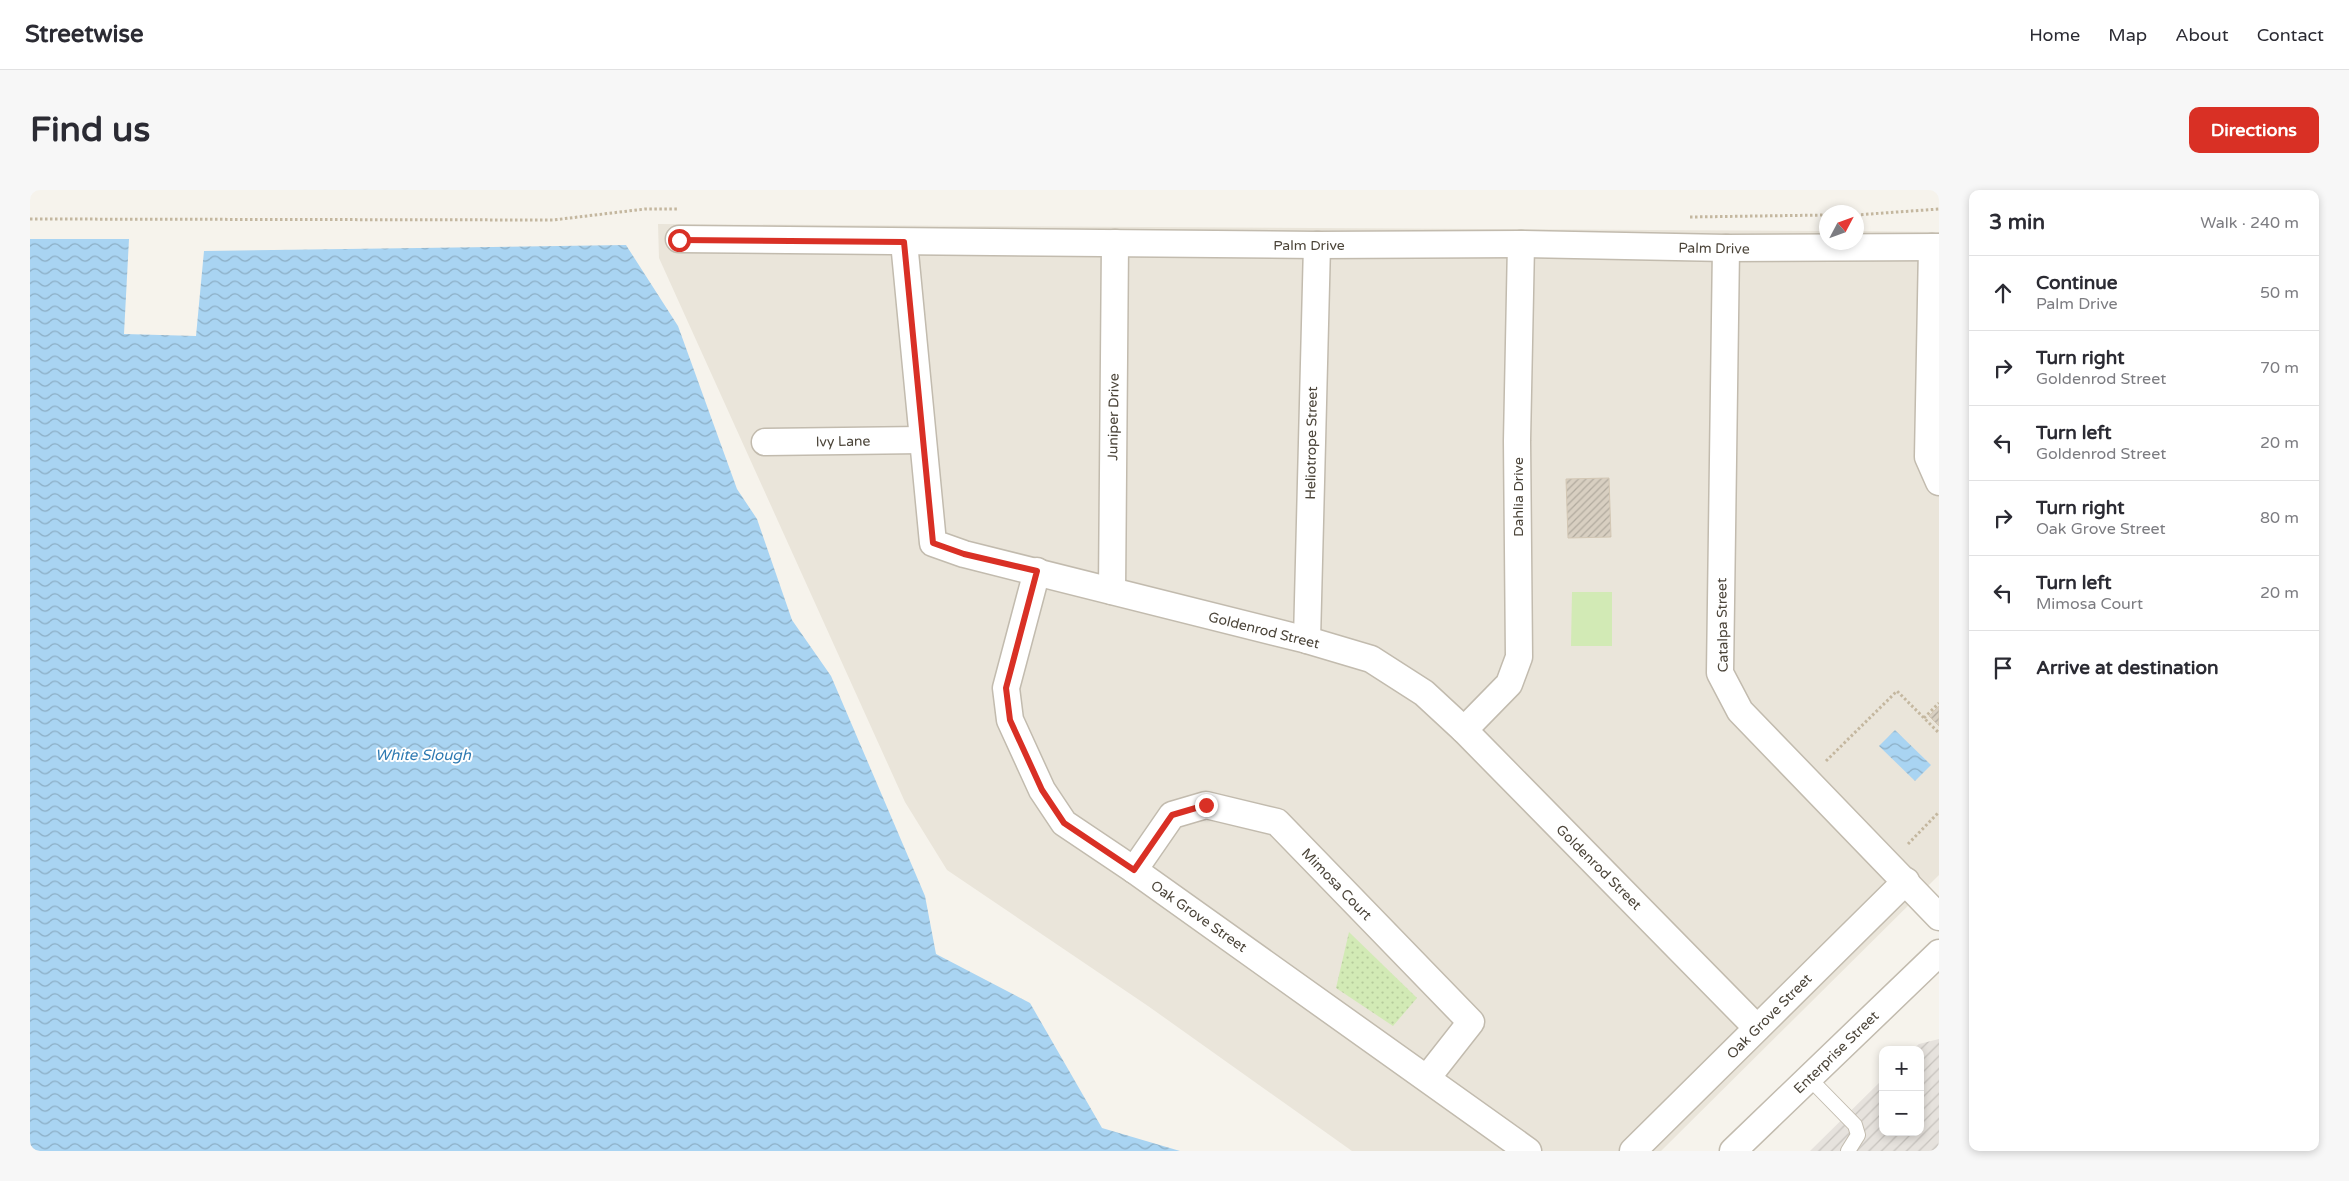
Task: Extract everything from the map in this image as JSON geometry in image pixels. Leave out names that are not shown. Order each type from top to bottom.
[{"type":"street","name":"Palm Drive","points":[[679,240],[1317,246],[1521,244],[1726,248],[1935,247]]},
{"type":"street","name":"Goldenrod Street","points":[[904,242],[933,543],[964,554],[1307,640],[1372,659],[1424,693],[1464,730],[1757,1028]]},
{"type":"street","name":"Juniper Drive","points":[[1112,591],[1115,243]]},
{"type":"street","name":"Dahlia Drive","points":[[1464,730],[1508,684],[1519,658],[1517,441],[1521,244]]},
{"type":"street","name":"Heliotrope Street","points":[[1307,640],[1317,246]]},
{"type":"street","points":[[1935,247],[1928,457],[1939,482]]},
{"type":"street","name":"Catalpa Street","points":[[1726,248],[1720,673],[1740,711],[1939,917]]},
{"type":"street","name":"Ivy Lane","points":[[765,442],[922,440]]},
{"type":"street","name":"Oak Grove Street","points":[[1037,571],[1006,688],[1010,720],[1042,790],[1064,823],[1134,870],[1528,1151]]},
{"type":"street","name":"Mimosa Court","points":[[1134,870],[1172,815],[1206,805],[1277,822],[1471,1022],[1426,1078]]},
{"type":"street","name":"Oak Grove Street","points":[[1633,1151],[1757,1028],[1897,872]]},
{"type":"street","name":"Enterprise Street","points":[[1743,1148],[1809,1078],[1939,953]]},
{"type":"lane","points":[[1809,1078],[1855,1125],[1858,1135],[1848,1151]]},
{"type":"path","points":[[1864,214],[1939,208]]},
{"type":"path","points":[[1806,781],[1898,691],[1939,734]]},
{"type":"path","points":[[1924,718],[1939,704]]},
{"type":"path","points":[[1897,872],[1939,812]]},
{"type":"shaded area","points":[[658,224],[1819,231],[1819,250],[1864,250],[1864,231],[1939,232],[1939,875],[1661,1151],[1352,1151],[1148,1006],[947,870],[905,802],[659,258]]},
{"type":"shaded area","points":[[1939,1039],[1939,1151],[1810,1151],[1879,1083],[1879,1136],[1924,1136],[1924,1046],[1917,1046]]},
{"type":"green space","points":[[1572,592],[1612,592],[1612,646],[1571,646]]},
{"type":"green space","points":[[1349,932],[1417,998],[1393,1026],[1336,988]]},
{"type":"water","name":"White Slough","points":[[30,239],[129,239],[124,334],[196,336],[204,251],[626,245],[678,326],[737,489],[757,519],[792,620],[831,676],[925,896],[936,954],[1030,1003],[1102,1128],[1180,1151],[30,1151]]},
{"type":"water","points":[[1895,730],[1931,765],[1915,781],[1879,746]]},
{"type":"building","points":[[1609,478],[1611,537],[1568,538],[1566,479]]},
{"type":"building","points":[[1939,706],[1939,726],[1929,716]]},
{"type":"route","points":[[679,240],[904,242],[933,543],[964,554],[1037,571],[1006,688],[1010,720],[1042,790],[1064,823],[1134,870],[1172,815],[1206,805]]}]
